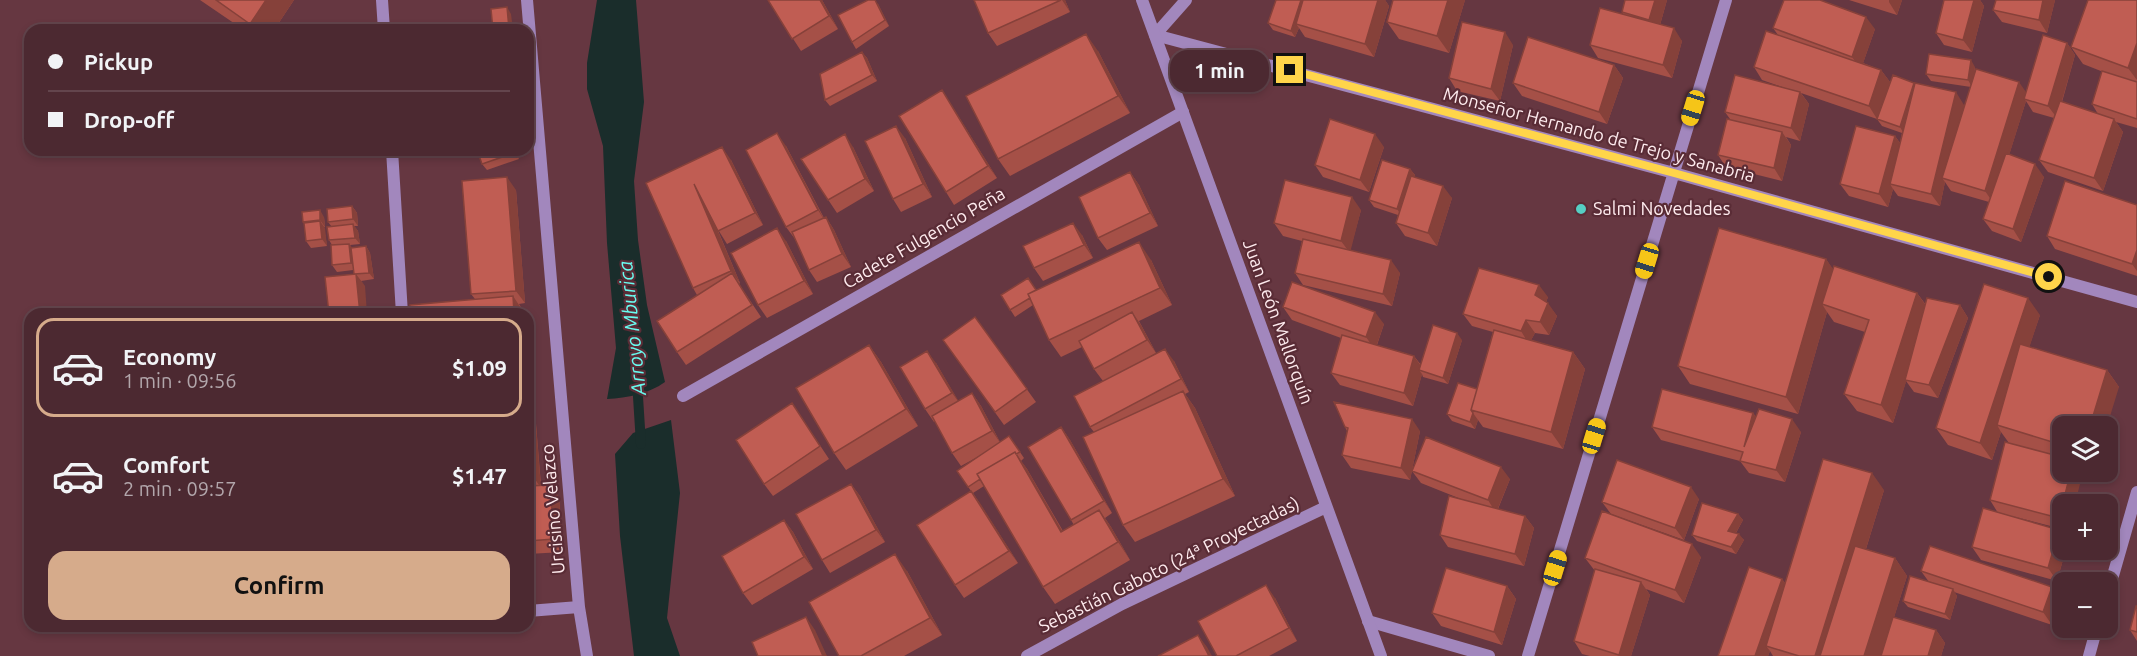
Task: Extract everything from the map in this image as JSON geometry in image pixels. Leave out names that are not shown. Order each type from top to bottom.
[{"type":"street","points":[[382,0],[384,24]]},
{"type":"street","name":"Urcisino Velazco","points":[[527,0],[529,24]]},
{"type":"street","name":"Juan León Mallorquín","points":[[1142,0],[1380,656]]},
{"type":"street","points":[[1155,34],[1186,0]]},
{"type":"street","points":[[1528,656],[1725,0]]},
{"type":"street","name":"Monseñor Hernando de Trejo y Sanabria","points":[[1155,34],[1674,173],[2137,302]]},
{"type":"street","name":"Urcisino Velazco","points":[[534,82],[579,607],[587,656]]},
{"type":"street","name":"Cadete Fulgencio Peña","points":[[684,396],[1183,112]]},
{"type":"street","points":[[392,156],[402,308]]},
{"type":"street","points":[[2114,572],[2137,492]]},
{"type":"street","name":"Sebastián Gaboto (24ª Proyectadas)","points":[[1027,656],[1122,604],[1326,507]]},
{"type":"street","points":[[534,611],[579,607]]},
{"type":"street","points":[[1368,621],[1489,656]]},
{"type":"street","points":[[2089,656],[2094,638]]},
{"type":"water","points":[[597,0],[636,0],[644,102],[634,181],[638,240],[647,305],[665,382],[637,395],[607,399],[616,348],[607,243],[603,146],[587,89],[587,63]]},
{"type":"water","points":[[671,420],[680,493],[667,618],[680,656],[634,656],[620,536],[615,454],[633,433]]},
{"type":"building","points":[[216,0],[266,0],[250,24]]},
{"type":"building","points":[[768,0],[820,0],[829,16],[792,39]]},
{"type":"building","points":[[868,0],[875,0],[885,20],[852,42],[838,15]]},
{"type":"building","points":[[974,0],[1061,0],[988,33]]},
{"type":"building","points":[[1276,0],[1301,0],[1291,31],[1268,23]]},
{"type":"building","points":[[1303,0],[1378,0],[1365,44],[1296,24]]},
{"type":"building","points":[[1393,0],[1448,0],[1437,36],[1387,22]]},
{"type":"building","points":[[1625,0],[1655,0],[1649,20],[1622,12]]},
{"type":"building","points":[[1784,0],[1820,0],[1866,17],[1852,57],[1773,28]]},
{"type":"building","points":[[1944,0],[1974,0],[1963,40],[1936,33]]},
{"type":"building","points":[[1996,0],[2043,0],[2039,20],[1993,10]]},
{"type":"building","points":[[2088,0],[2137,0],[2137,43],[2128,68],[2071,47]]},
{"type":"building","points":[[507,7],[509,24],[492,24],[491,9]]},
{"type":"building","points":[[1600,8],[1674,28],[1663,65],[1590,45]]},
{"type":"building","points":[[1462,22],[1505,32],[1491,89],[1449,78]]},
{"type":"building","points":[[1766,31],[1881,70],[1869,106],[1754,67]]},
{"type":"building","points":[[1086,34],[1118,96],[998,159],[966,96]]},
{"type":"building","points":[[2043,35],[2067,43],[2048,106],[2024,99]]},
{"type":"building","points":[[1528,37],[1614,65],[1599,112],[1513,83]]},
{"type":"building","points":[[862,52],[872,75],[825,100],[820,74]]},
{"type":"building","points":[[1929,54],[1971,60],[1968,80],[1926,74]]},
{"type":"building","points":[[1976,69],[2019,82],[1985,191],[1942,178]]},
{"type":"building","points":[[2102,71],[2137,82],[2137,119],[2092,104]]},
{"type":"building","points":[[1735,75],[1800,92],[1791,128],[1725,112]]},
{"type":"building","points":[[1893,75],[1914,83],[1900,127],[1877,119]]},
{"type":"building","points":[[1915,83],[1956,92],[1931,194],[1890,184]]},
{"type":"building","points":[[942,90],[988,166],[946,192],[899,116]]},
{"type":"building","points":[[2060,101],[2114,119],[2094,178],[2039,160]]},
{"type":"building","points":[[1330,119],[1375,134],[1360,180],[1315,165]]},
{"type":"building","points":[[1727,119],[1782,132],[1774,168],[1718,155]]},
{"type":"building","points":[[896,126],[923,184],[893,199],[865,141]]},
{"type":"building","points":[[1856,126],[1895,136],[1879,194],[1840,184]]},
{"type":"building","points":[[777,133],[818,210],[786,227],[746,150]]},
{"type":"building","points":[[845,134],[865,179],[828,200],[801,159]]},
{"type":"building","points":[[722,147],[755,213],[718,231],[694,184],[731,271],[693,288],[646,183]]},
{"type":"building","points":[[2006,153],[2035,164],[2013,229],[1983,219]]},
{"type":"building","points":[[479,156],[505,156],[482,164]]},
{"type":"building","points":[[1382,160],[1410,169],[1397,209],[1369,200]]},
{"type":"building","points":[[1130,172],[1150,213],[1098,238],[1079,197]]},
{"type":"building","points":[[1411,176],[1443,186],[1428,233],[1396,223]]},
{"type":"building","points":[[507,177],[516,291],[471,294],[462,181]]},
{"type":"building","points":[[1285,180],[1352,197],[1341,241],[1274,223]]},
{"type":"building","points":[[2065,181],[2137,205],[2137,250],[2132,264],[2047,236]]},
{"type":"building","points":[[352,206],[353,219],[328,222],[327,209]]},
{"type":"building","points":[[320,210],[320,220],[303,222],[302,212]]},
{"type":"building","points":[[826,217],[842,254],[809,270],[792,232]]},
{"type":"building","points":[[320,221],[322,239],[306,241],[304,223]]},
{"type":"building","points":[[1073,223],[1084,245],[1034,268],[1023,246]]},
{"type":"building","points":[[353,224],[355,238],[329,240],[327,227]]},
{"type":"building","points":[[777,228],[804,281],[758,305],[731,253]]},
{"type":"building","points":[[1719,228],[1826,259],[1786,397],[1678,366]]},
{"type":"building","points":[[1303,239],[1391,260],[1383,294],[1295,273]]},
{"type":"building","points":[[1139,242],[1160,288],[1049,340],[1028,294]]},
{"type":"building","points":[[349,244],[351,263],[332,265],[331,245]]},
{"type":"building","points":[[366,246],[369,273],[354,274],[351,248]]},
{"type":"building","points":[[1834,266],[1917,293],[1881,405],[1844,394],[1869,320],[1822,304]]},
{"type":"building","points":[[1479,268],[1539,285],[1535,295],[1548,303],[1540,322],[1526,320],[1521,331],[1463,314]]},
{"type":"building","points":[[732,273],[752,305],[677,352],[657,321]]},
{"type":"building","points":[[356,274],[359,308],[328,308],[325,277]]},
{"type":"building","points":[[1028,278],[1036,290],[1028,294],[1030,298],[1010,310],[1001,295]]},
{"type":"building","points":[[1292,282],[1375,312],[1366,337],[1283,307]]},
{"type":"building","points":[[1984,284],[2028,298],[1980,443],[1936,428]]},
{"type":"building","points":[[513,296],[514,308],[410,308],[410,305]]},
{"type":"building","points":[[1927,298],[1960,305],[1929,385],[1905,380]]},
{"type":"building","points":[[1132,312],[1147,340],[1094,369],[1079,341]]},
{"type":"building","points":[[975,317],[1027,389],[995,412],[943,340]]},
{"type":"building","points":[[1433,325],[1457,333],[1443,378],[1419,370]]},
{"type":"building","points":[[1494,330],[1573,352],[1551,432],[1471,410]]},
{"type":"building","points":[[1342,335],[1414,356],[1404,393],[1331,373]]},
{"type":"building","points":[[2020,344],[2107,370],[2093,416],[2052,416],[2052,442],[1997,425]]},
{"type":"building","points":[[869,345],[906,409],[834,453],[796,388]]},
{"type":"building","points":[[1165,349],[1181,379],[1090,427],[1074,396]]},
{"type":"building","points":[[927,351],[952,393],[925,409],[900,367]]},
{"type":"building","points":[[1458,383],[1477,389],[1470,422],[1447,414]]},
{"type":"building","points":[[1662,389],[1753,413],[1744,447],[1759,409],[1792,419],[1776,470],[1740,461],[1743,452],[1652,427]]},
{"type":"building","points":[[1183,391],[1223,479],[1123,525],[1083,437]]},
{"type":"building","points":[[972,393],[992,431],[952,453],[932,416]]},
{"type":"building","points":[[1334,402],[1412,419],[1401,468],[1342,455],[1348,428],[1345,427]]},
{"type":"building","points":[[792,403],[820,446],[764,484],[736,440]]},
{"type":"building","points":[[1061,427],[1104,501],[1071,520],[1028,447]]},
{"type":"building","points":[[1009,436],[1020,452],[1016,454],[1015,452],[977,474],[980,479],[968,487],[957,471]]},
{"type":"building","points":[[1426,437],[1501,467],[1488,500],[1412,471]]},
{"type":"building","points":[[2005,442],[2052,454],[2052,482],[2068,482],[2065,494],[2052,494],[2052,516],[1990,500]]},
{"type":"building","points":[[1015,452],[1061,532],[1099,510],[1118,542],[1043,587],[977,474]]},
{"type":"building","points":[[1823,459],[1872,473],[1815,656],[1799,656],[1766,646]]},
{"type":"building","points":[[1617,460],[1691,487],[1675,528],[1602,502]]},
{"type":"building","points":[[851,484],[876,530],[822,560],[796,514]]},
{"type":"building","points":[[550,485],[554,539],[534,541],[534,486]]},
{"type":"building","points":[[971,491],[1009,551],[955,585],[917,525]]},
{"type":"building","points":[[1449,496],[1525,516],[1515,554],[1440,535]]},
{"type":"building","points":[[1702,503],[1738,514],[1728,531],[1739,534],[1731,547],[1692,535]]},
{"type":"building","points":[[1983,508],[2052,528],[2052,554],[2048,568],[1972,547]]},
{"type":"building","points":[[1602,511],[1692,544],[1675,590],[1585,558]]},
{"type":"building","points":[[784,520],[804,557],[743,593],[722,556]]},
{"type":"building","points":[[1855,546],[1895,558],[1864,656],[1820,656]]},
{"type":"building","points":[[1930,546],[2052,587],[2043,612],[1921,571]]},
{"type":"building","points":[[895,554],[930,618],[861,656],[839,656],[809,602]]},
{"type":"building","points":[[1749,567],[1782,579],[1755,656],[1718,656]]},
{"type":"building","points":[[1446,568],[1507,586],[1494,632],[1432,613]]},
{"type":"building","points":[[1595,569],[1641,582],[1619,655],[1574,641]]},
{"type":"building","points":[[1910,576],[1953,589],[1945,614],[1903,601]]},
{"type":"building","points":[[1266,585],[1289,628],[1236,656],[1217,656],[1198,621]]},
{"type":"building","points":[[2137,606],[2137,632],[2130,630]]},
{"type":"building","points":[[806,617],[823,656],[758,656],[752,642]]},
{"type":"building","points":[[1893,617],[1936,630],[1928,656],[1881,656]]},
{"type":"building","points":[[1198,635],[1209,656],[1158,656]]},
{"type":"waterway","name":"Arroyo Mburica","points":[[637,381],[641,444]]},
{"type":"place","name":"Salmi Novedades","points":[[1581,209]]},
{"type":"route","points":[[1290,70],[2049,277]]}]
